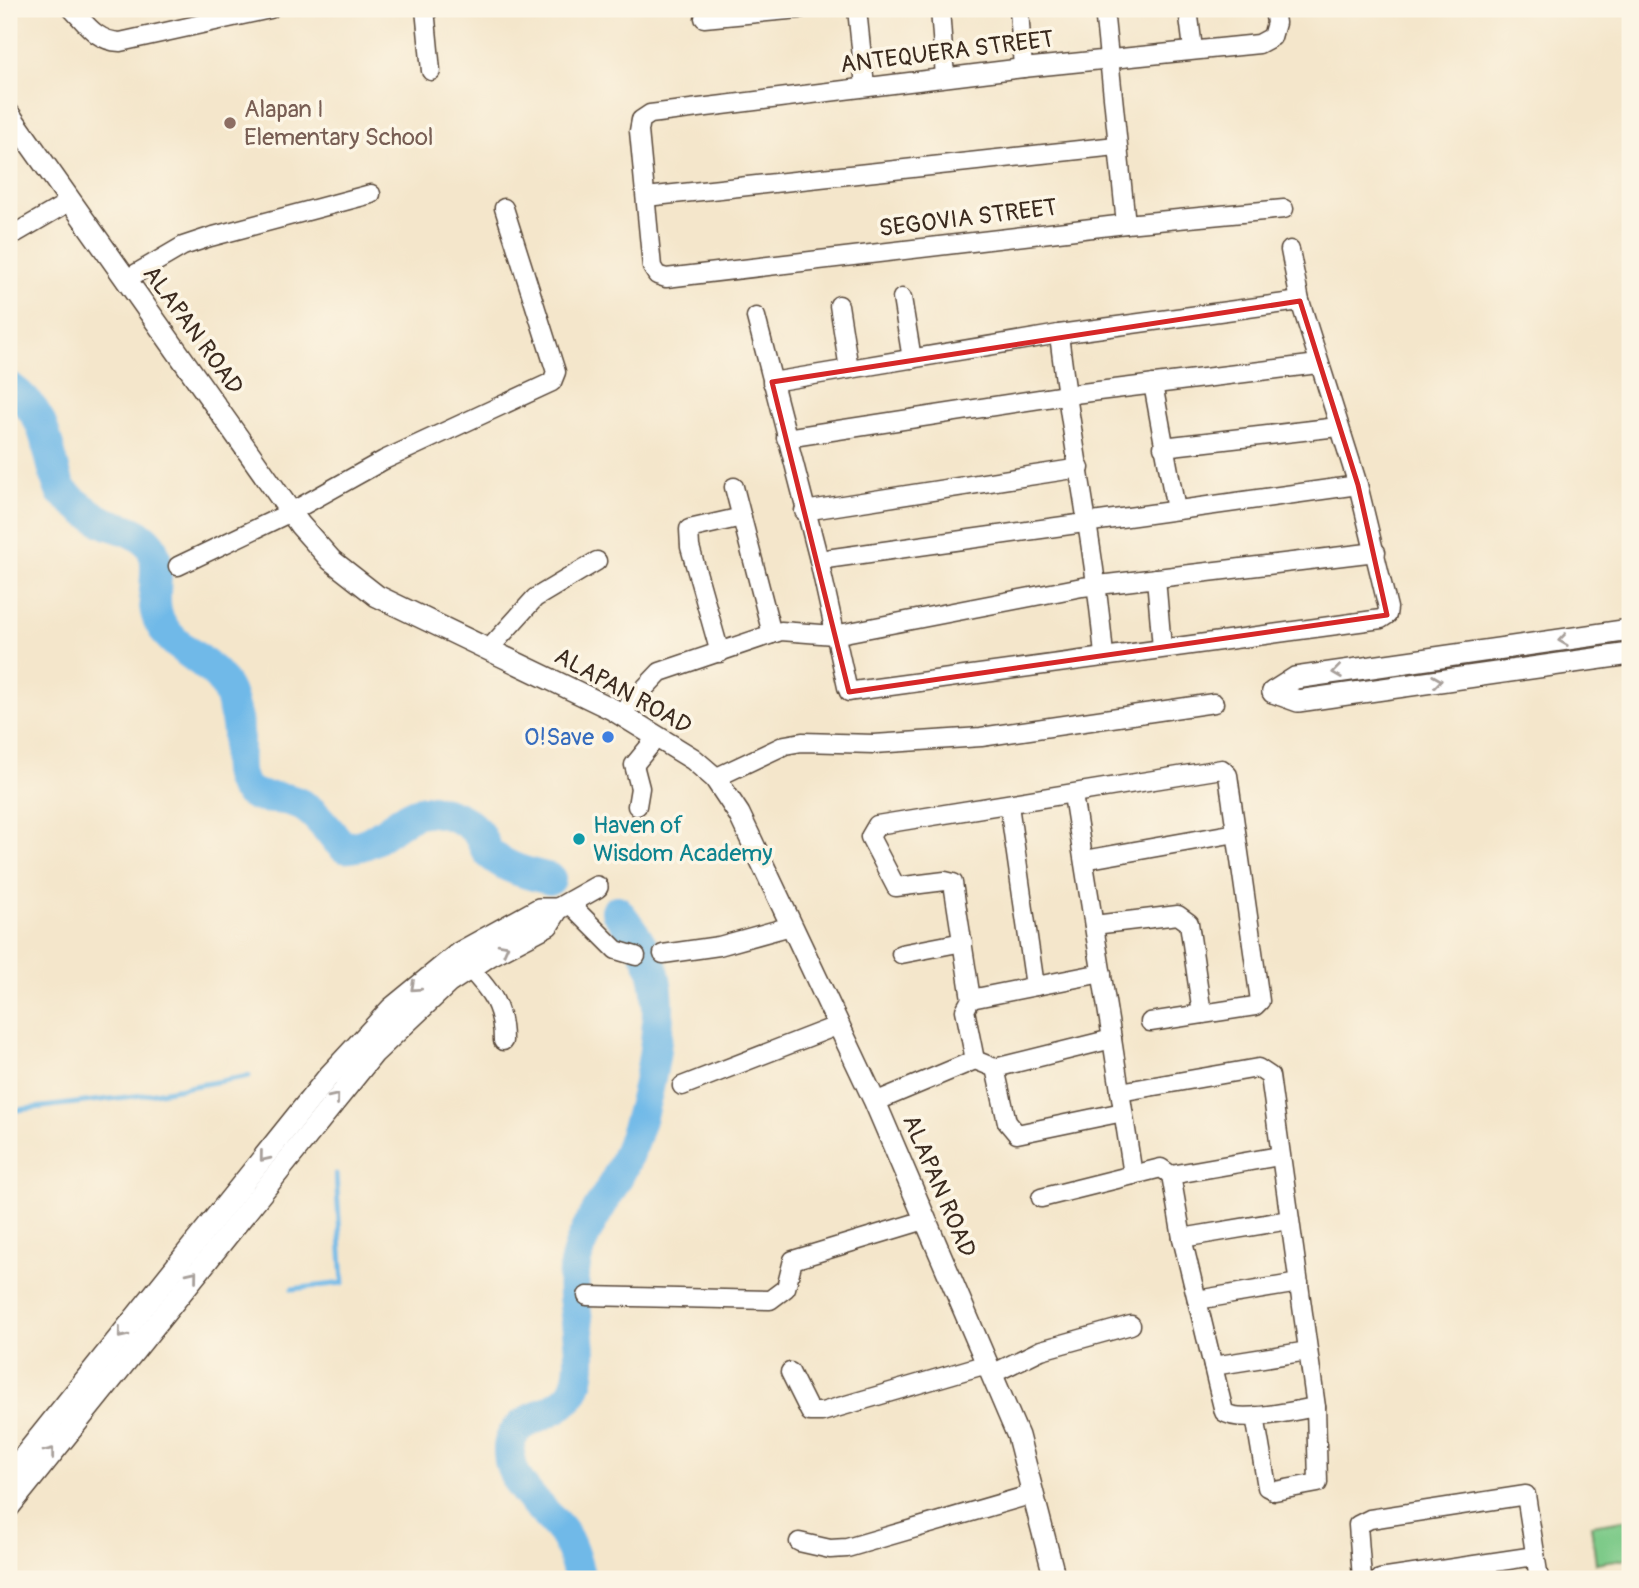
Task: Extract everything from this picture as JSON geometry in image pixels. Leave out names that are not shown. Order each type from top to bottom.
[{"type":"street","points":[[72,9],[96,35],[106,41],[120,42],[270,9]]},
{"type":"street","points":[[425,9],[431,71]]},
{"type":"street","points":[[704,18],[800,9]]},
{"type":"street","points":[[857,9],[865,86]]},
{"type":"street","points":[[940,9],[945,77]]},
{"type":"street","points":[[1019,9],[1023,68]]},
{"type":"street","points":[[1104,9],[1126,224]]},
{"type":"street","points":[[1188,9],[1193,49]]},
{"type":"street","name":"ANTEQUERA STREET","points":[[646,197],[641,120],[650,114],[865,86],[1259,44],[1272,37],[1276,23],[1274,9]]},
{"type":"street","name":"ALAPAN ROAD","points":[[9,114],[291,512],[331,560],[377,596],[620,714],[692,759],[724,774],[739,814],[875,1102],[1018,1436],[1055,1579]]},
{"type":"street","points":[[646,197],[1116,146]]},
{"type":"street","points":[[125,280],[183,246],[371,194]]},
{"type":"street","name":"SEGOVIA STREET","points":[[646,197],[652,267],[657,275],[666,278],[1126,224],[1284,209]]},
{"type":"street","points":[[9,237],[69,202]]},
{"type":"street","points":[[178,566],[291,512],[384,460],[552,383],[556,372],[504,208]]},
{"type":"street","points":[[756,317],[849,692],[1381,619],[1387,615],[1388,608],[1376,552],[1358,485],[1318,365],[1300,301],[1290,250]]},
{"type":"street","points":[[902,298],[912,359]]},
{"type":"street","points":[[772,382],[1059,334],[1300,301]]},
{"type":"street","points":[[839,305],[849,369]]},
{"type":"street","points":[[1059,334],[1066,395],[1098,585],[1104,656]]},
{"type":"street","points":[[786,438],[1066,395],[1318,365]]},
{"type":"street","points":[[1153,384],[1176,510]]},
{"type":"street","points":[[1163,447],[1338,427]]},
{"type":"street","points":[[804,511],[1080,468]]},
{"type":"street","points":[[818,560],[1358,485]]},
{"type":"street","points":[[734,487],[772,634]]},
{"type":"street","points":[[720,653],[690,548],[689,530],[742,517]]},
{"type":"street","points":[[620,714],[660,672],[781,631],[834,635],[1098,585],[1376,552]]},
{"type":"street","points":[[488,650],[535,598],[597,561]]},
{"type":"street","points":[[1156,578],[1162,648]]},
{"type":"street","points":[[1630,630],[1295,678],[1273,692],[1298,701],[1630,654]]},
{"type":"street","points":[[724,774],[785,745],[802,741],[874,744],[981,737],[1214,703]]},
{"type":"street","points":[[637,806],[640,788],[634,765],[657,737]]},
{"type":"street","points":[[975,1060],[965,1010],[971,999],[953,883],[945,881],[896,887],[870,836],[871,830],[877,825],[1222,769],[1228,775],[1261,996],[1255,1006],[1150,1023]]},
{"type":"street","points":[[1073,795],[1133,1175]]},
{"type":"street","points":[[1009,805],[1035,986]]},
{"type":"street","points":[[1084,860],[1236,833]]},
{"type":"street","points":[[9,1507],[343,1089],[405,1021],[469,968],[548,925],[564,906],[597,887]]},
{"type":"street","points":[[9,1475],[328,1077],[392,1008],[459,953],[539,909],[564,906],[616,950],[636,956]]},
{"type":"street","points":[[1094,925],[1178,915],[1184,917],[1189,923],[1202,1014]]},
{"type":"street","points":[[663,954],[719,946],[791,926]]},
{"type":"street","points":[[901,954],[963,942]]},
{"type":"street","points":[[469,968],[496,998],[503,1022],[503,1041]]},
{"type":"street","points":[[971,999],[1102,973]]},
{"type":"street","points":[[682,1086],[839,1025]]},
{"type":"street","points":[[875,1102],[975,1060],[995,1068],[1112,1039]]},
{"type":"street","points":[[995,1068],[1007,1122],[1017,1134],[1124,1112]]},
{"type":"street","points":[[1120,1092],[1258,1068],[1270,1076],[1316,1407],[1320,1475],[1318,1483],[1275,1491],[1267,1487],[1255,1416]]},
{"type":"street","points":[[1041,1198],[1161,1168],[1171,1175],[1279,1156]]},
{"type":"street","points":[[1171,1175],[1182,1238],[1224,1412],[1229,1416],[1255,1416],[1316,1407]]},
{"type":"street","points":[[587,1296],[770,1300],[786,1288],[793,1260],[925,1220]]},
{"type":"street","points":[[1182,1238],[1289,1220]]},
{"type":"street","points":[[1196,1300],[1299,1283]]},
{"type":"street","points":[[790,1372],[810,1412],[822,1412],[989,1369],[1041,1350],[1131,1325]]},
{"type":"street","points":[[1213,1366],[1308,1351]]},
{"type":"street","points":[[799,1542],[830,1549],[847,1548],[1033,1494]]},
{"type":"street","points":[[1362,1579],[1358,1525],[1370,1519],[1526,1495],[1539,1579]]},
{"type":"street","points":[[1380,1579],[1535,1556]]},
{"type":"highlighted area","points":[[1300,301],[1358,485],[1387,615],[849,692],[772,382]]},
{"type":"green space","points":[[1630,1519],[1630,1558],[1596,1563],[1591,1525]]},
{"type":"waterway","points":[[9,387],[23,398],[40,422],[61,491],[98,519],[138,535],[153,550],[156,568],[155,609],[158,618],[173,640],[223,682],[236,717],[238,773],[244,787],[259,796],[298,803],[320,820],[344,847],[369,842],[420,812],[444,813],[472,827],[488,851],[504,864],[550,879]]},
{"type":"waterway","points":[[580,1579],[565,1535],[521,1486],[515,1476],[509,1453],[510,1441],[515,1432],[523,1424],[563,1403],[571,1395],[577,1382],[580,1350],[573,1280],[578,1252],[623,1166],[639,1122],[652,1069],[658,1016],[653,970],[642,946],[617,911]]},
{"type":"waterway","points":[[9,1111],[143,1095],[249,1076]]},
{"type":"waterway","points":[[292,1289],[343,1283],[336,1174]]},
{"type":"place","name":"Alapan I Elementary School","points":[[230,123]]},
{"type":"place","name":"O!Save","points":[[608,737]]},
{"type":"place","name":"Haven of Wisdom Academy","points":[[579,839]]}]
